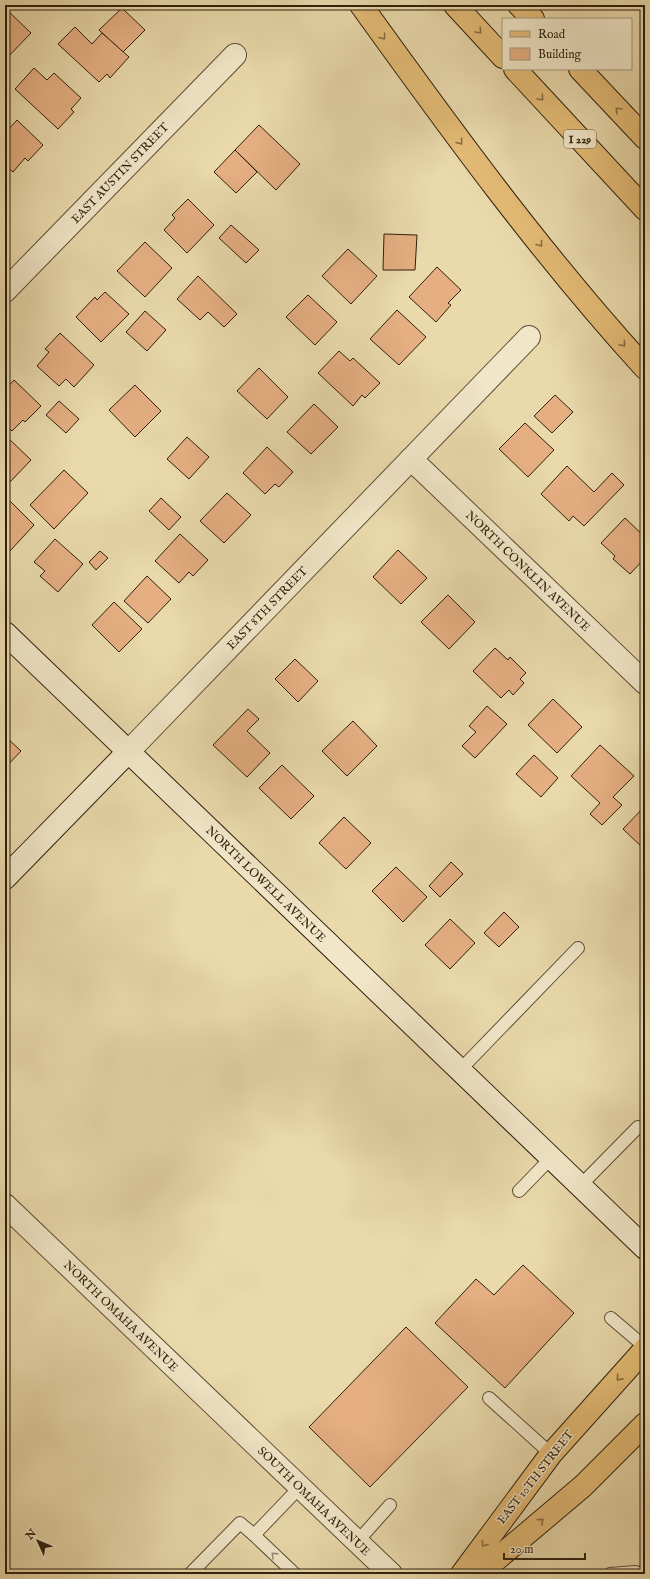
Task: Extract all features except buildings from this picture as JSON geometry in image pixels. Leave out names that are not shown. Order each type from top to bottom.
[{"type":"main road","points":[[360,5],[462,144],[551,258],[645,368]]},
{"type":"main road","points":[[455,5],[502,55]]},
{"type":"main road","points":[[519,5],[531,18]]},
{"type":"main road","name":"I 229","points":[[516,70],[645,209]]},
{"type":"main road","points":[[581,70],[645,138]]},
{"type":"main road","name":"EAST 10TH STREET","points":[[462,1574],[551,1454],[645,1348]]},
{"type":"main road","points":[[479,1574],[582,1486],[645,1424]]},
{"type":"street","name":"EAST AUSTIN STREET","points":[[5,291],[235,55]]},
{"type":"street","name":"EAST 8TH STREET","points":[[5,878],[529,337]]},
{"type":"street","name":"NORTH CONKLIN AVENUE","points":[[411,459],[645,683]]},
{"type":"street","name":"NORTH LOWELL AVENUE","points":[[5,633],[645,1248]]},
{"type":"street","name":"NORTH OMAHA AVENUE","points":[[5,1205],[238,1428]]},
{"type":"street","name":"SOUTH OMAHA AVENUE","points":[[238,1428],[391,1574]]},
{"type":"lane","points":[[460,1070],[578,948]]},
{"type":"lane","points":[[580,1186],[638,1127]]},
{"type":"lane","points":[[518,1191],[551,1158]]},
{"type":"lane","points":[[611,1318],[645,1348]]},
{"type":"lane","points":[[489,1398],[551,1454]]},
{"type":"lane","points":[[254,1535],[300,1487]]},
{"type":"lane","points":[[357,1542],[390,1505]]},
{"type":"lane","points":[[190,1574],[240,1523],[294,1574]]},
{"type":"lane","points":[[610,1574],[636,1572],[640,1574]]}]
